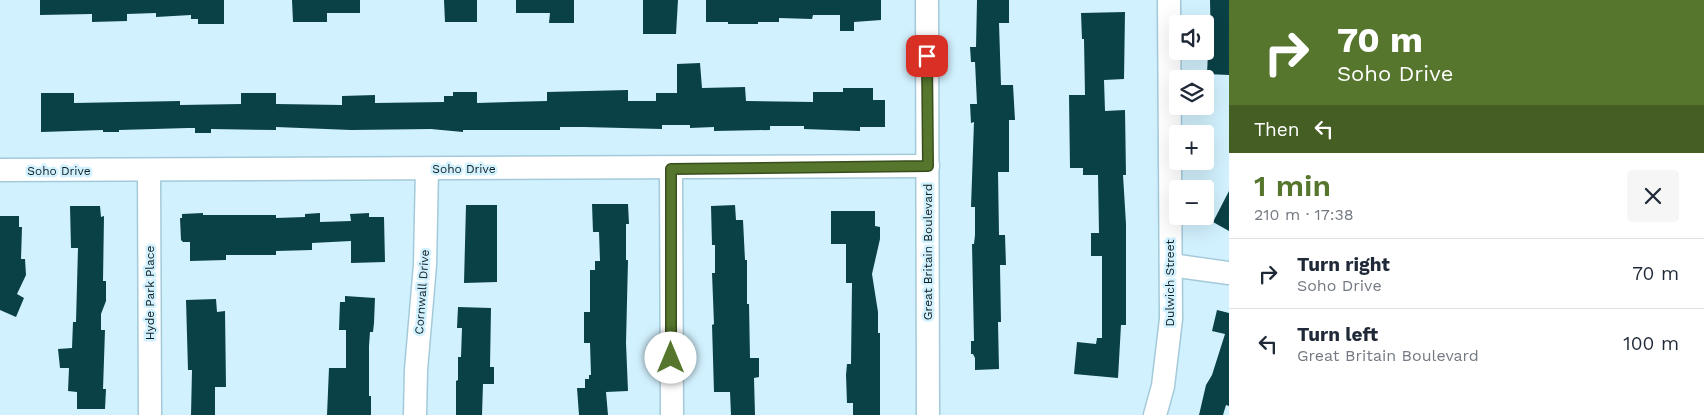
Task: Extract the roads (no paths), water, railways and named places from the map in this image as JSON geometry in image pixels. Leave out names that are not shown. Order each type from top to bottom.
[{"type":"street","name":"Great Britain Boulevard","points":[[927,0],[928,415]]},
{"type":"street","name":"Dulwich Street","points":[[1154,415],[1163,386],[1171,319],[1169,0]]},
{"type":"street","name":"Soho Drive","points":[[0,170],[671,169],[928,166]]},
{"type":"street","name":"Cornwall Drive","points":[[415,415],[416,370],[425,264],[427,169]]},
{"type":"street","points":[[671,169],[672,415]]},
{"type":"street","name":"Hyde Park Place","points":[[149,171],[150,415]]},
{"type":"street","points":[[1171,264],[1229,273]]}]
